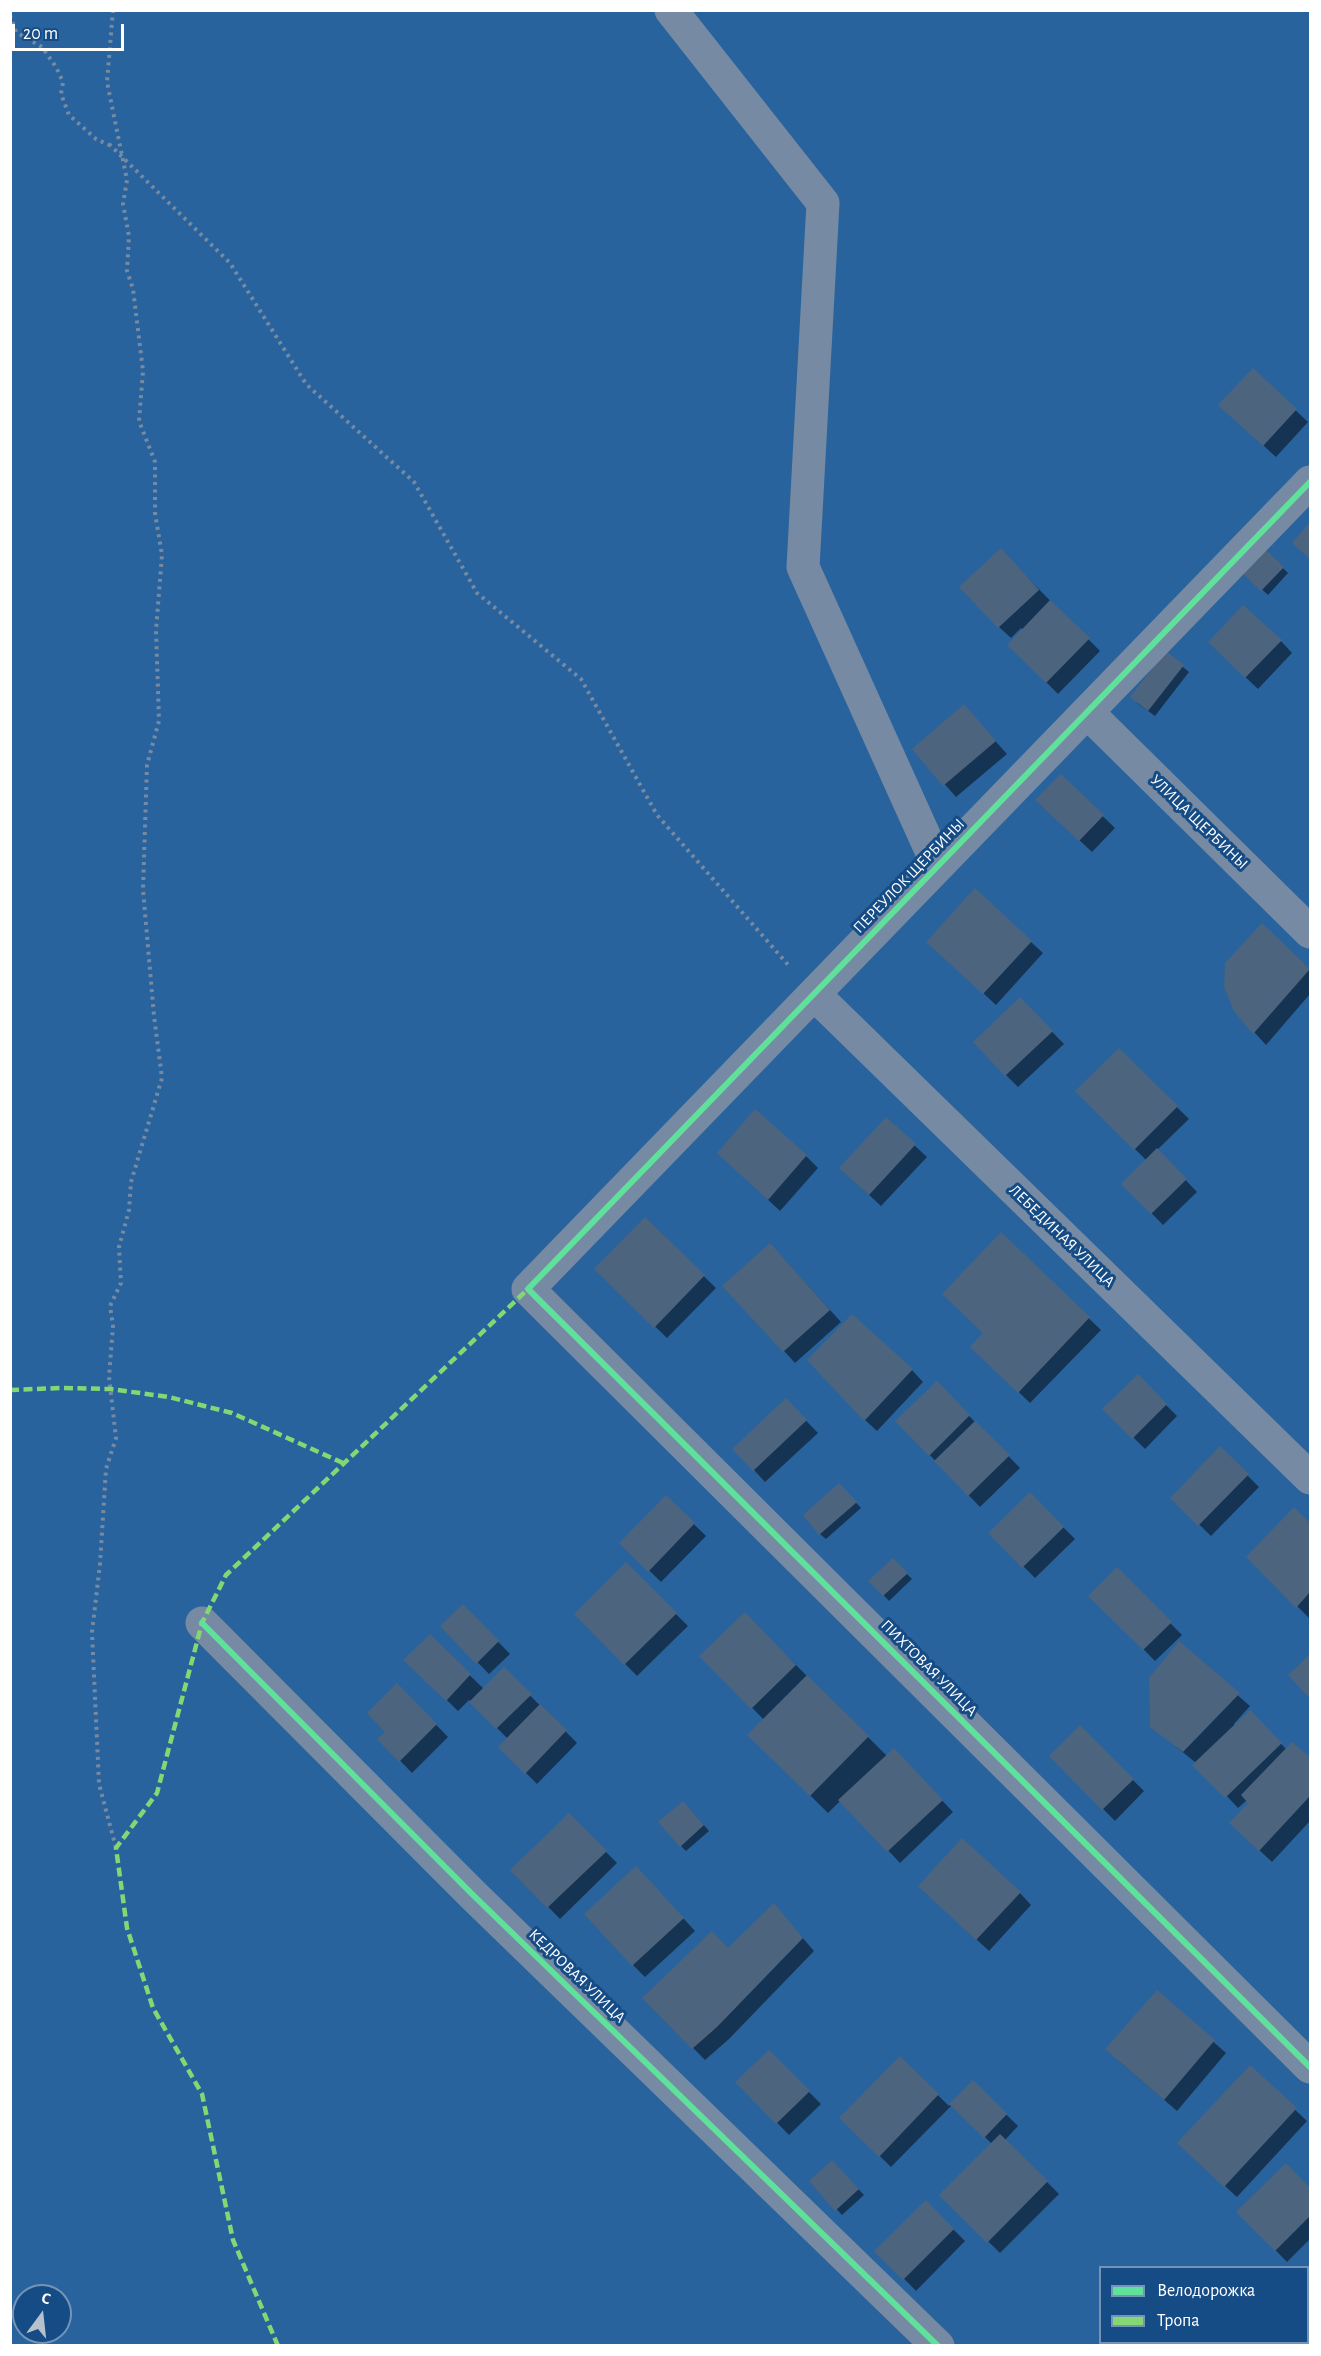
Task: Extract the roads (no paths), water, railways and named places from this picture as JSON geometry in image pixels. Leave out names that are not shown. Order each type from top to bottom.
[{"type":"street","points":[[671,10],[823,203],[803,567],[938,866]]},
{"type":"street","name":"ПЕРЕУЛОК ЩЕРБИНЫ","points":[[528,1289],[1311,482]]},
{"type":"street","name":"УЛИЦА ЩЕРБИНЫ","points":[[1087,712],[1311,932]]},
{"type":"street","name":"ЛЕБЕДИНАЯ УЛИЦА","points":[[814,994],[1311,1478]]},
{"type":"street","name":"ПИХТОВАЯ УЛИЦА","points":[[528,1289],[1311,2067]]},
{"type":"street","name":"КЕДРОВАЯ УЛИЦА","points":[[202,1623],[472,1894],[938,2346]]}]
